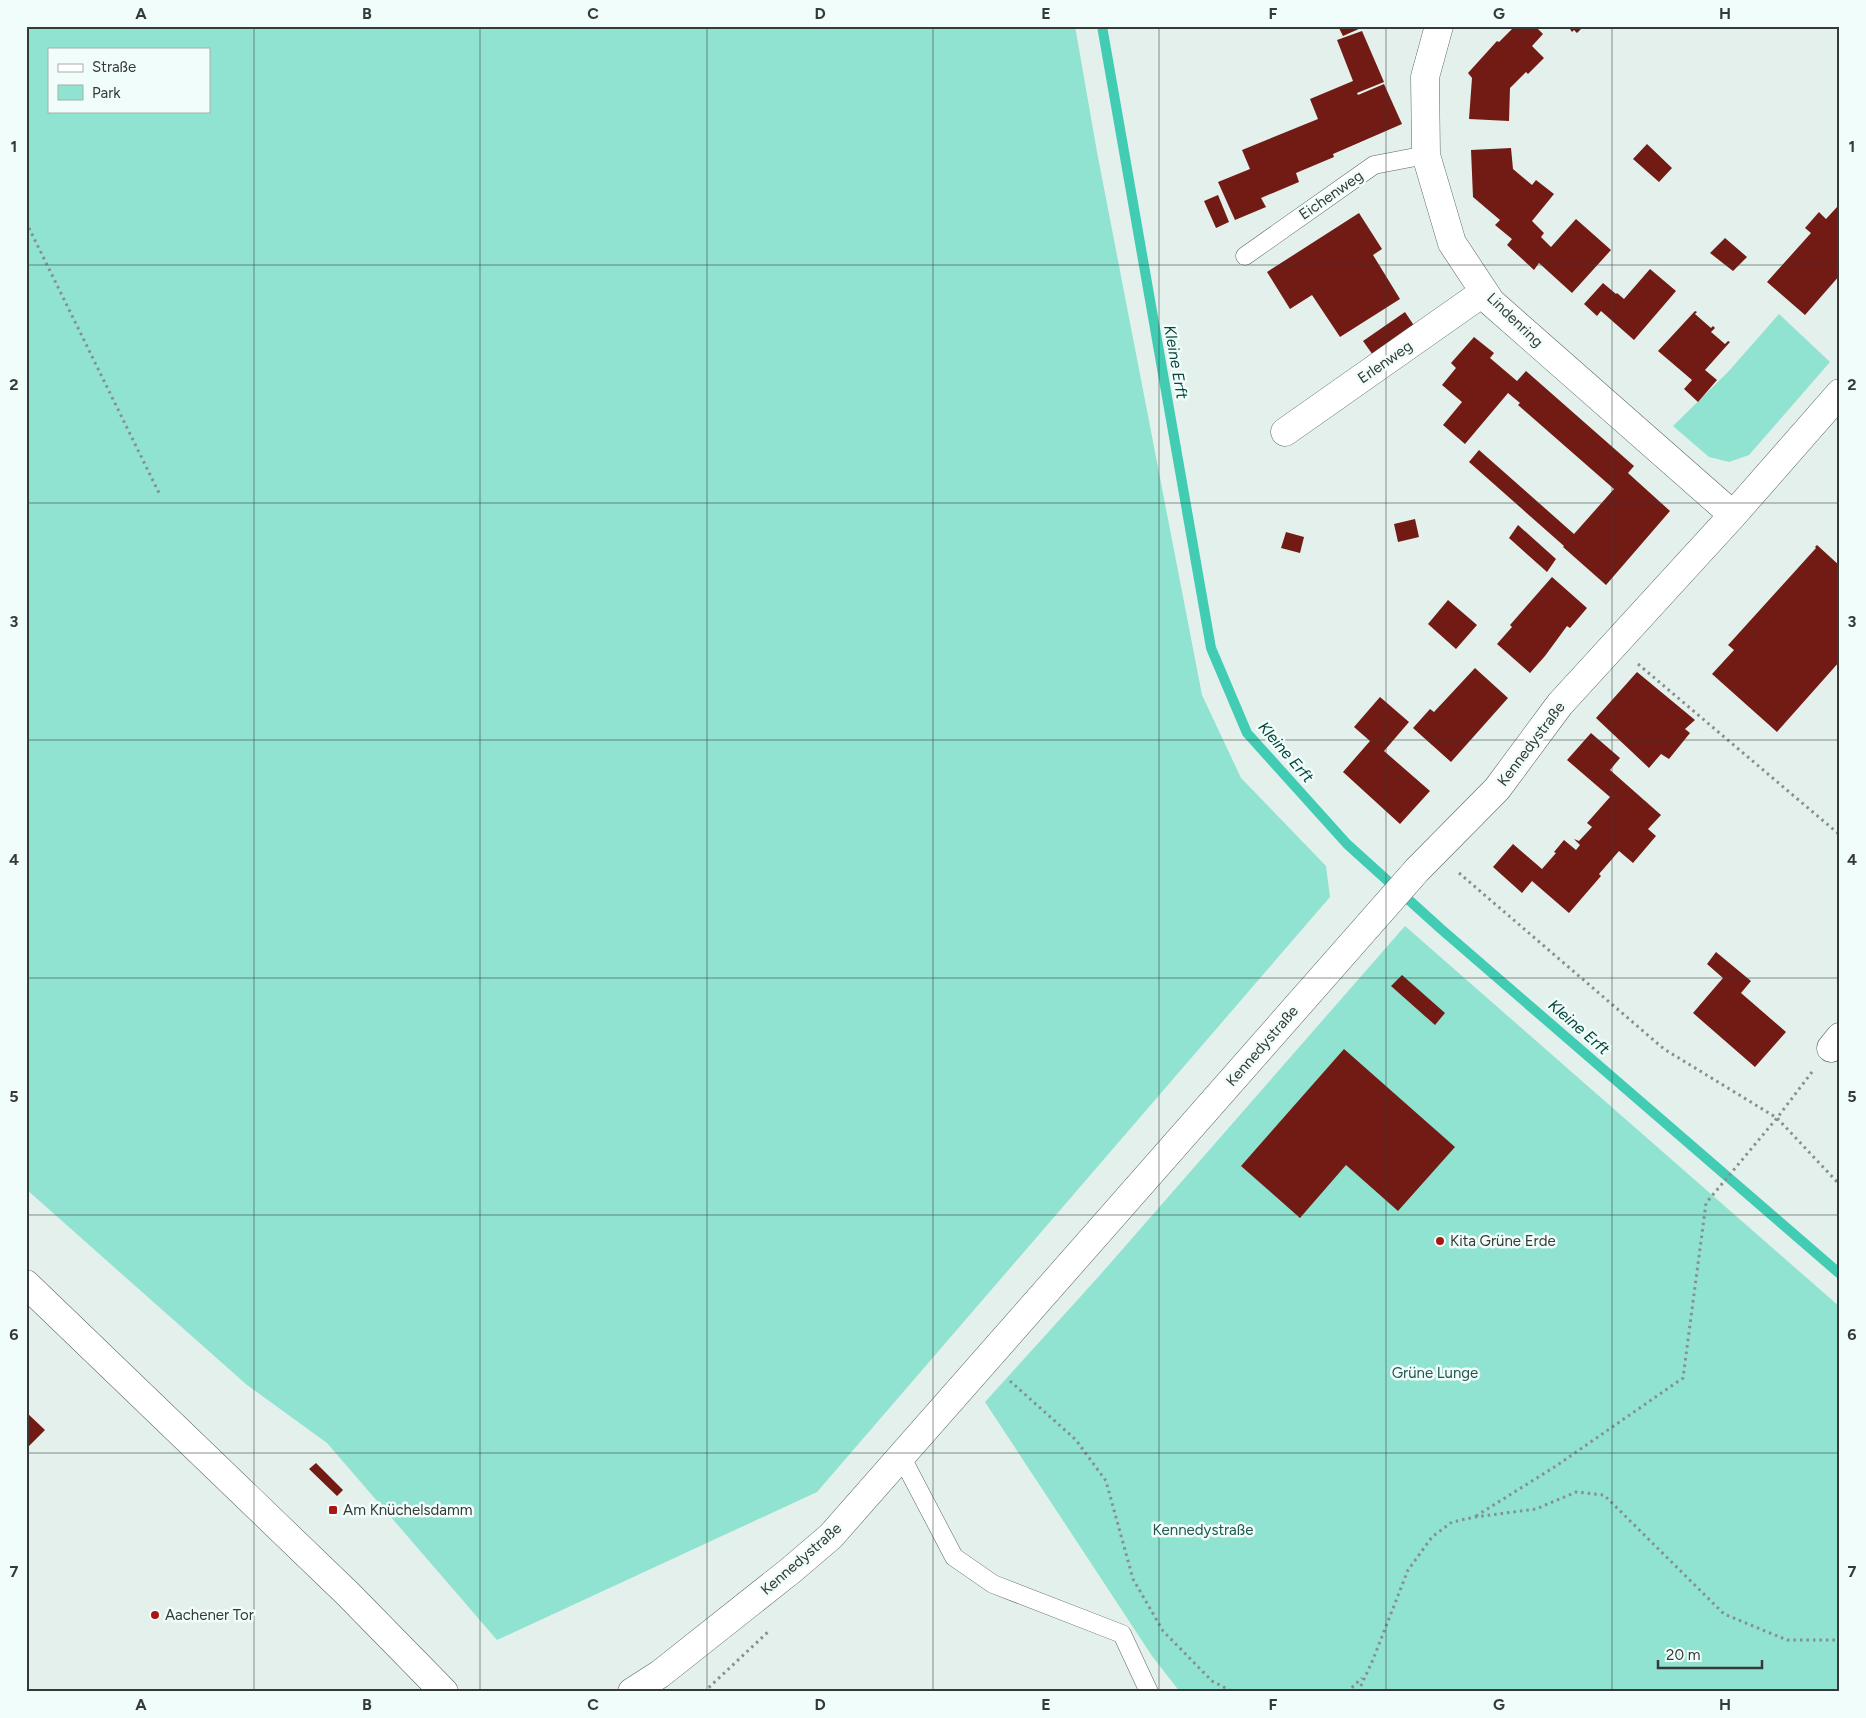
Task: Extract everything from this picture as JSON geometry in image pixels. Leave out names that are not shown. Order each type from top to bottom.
[{"type":"street","name":"Lindenring","points":[[1439,26],[1425,77],[1426,155],[1452,242],[1491,302],[1733,515]]},
{"type":"street","name":"Erlenweg","points":[[1285,432],[1484,292]]},
{"type":"street","name":"Kennedystraße","points":[[632,1692],[658,1683],[831,1536],[1426,861],[1497,789],[1560,704],[1733,515],[1840,393]]},
{"type":"street","points":[[26,1284],[341,1588],[444,1692]]},
{"type":"lane","name":"Eichenweg","points":[[1245,256],[1374,165],[1426,155]]},
{"type":"lane","points":[[901,1456],[954,1556],[993,1584],[1122,1634],[1149,1692]]},
{"type":"path","points":[[26,222],[160,495]]},
{"type":"path","points":[[1616,644],[1840,835]]},
{"type":"path","points":[[1426,861],[1664,1049],[1777,1118],[1840,1185]]},
{"type":"path","points":[[1475,1517],[1556,1466],[1683,1378],[1706,1203],[1777,1118],[1835,1042]]},
{"type":"path","points":[[1006,1377],[1076,1440],[1106,1481],[1133,1579],[1163,1631],[1212,1680],[1233,1692]]},
{"type":"path","points":[[1358,1692],[1372,1662],[1408,1570],[1432,1537],[1452,1522],[1536,1509],[1576,1492],[1604,1495],[1724,1614],[1787,1640],[1840,1640]]},
{"type":"path","points":[[1347,1692],[1364,1676]]},
{"type":"green space","points":[[26,26],[1075,26],[1097,152],[1202,695],[1241,778],[1326,866],[1330,897],[817,1492],[497,1640],[327,1443],[247,1385],[26,1189]]},
{"type":"green space","points":[[1779,314],[1830,362],[1749,455],[1729,462],[1709,457],[1673,426],[1728,372]]},
{"type":"green space","name":"Grüne Lunge","points":[[1405,926],[1840,1307],[1840,1692],[1180,1692],[1152,1656],[985,1402],[1100,1275]]},
{"type":"building","points":[[1338,26],[1361,26],[1361,28],[1343,36]]},
{"type":"building","points":[[1513,26],[1535,26],[1543,34],[1532,46],[1544,58],[1510,88],[1509,121],[1469,119],[1472,78],[1468,73]]},
{"type":"building","points":[[1568,26],[1584,26],[1577,33],[1574,30],[1572,32]]},
{"type":"building","points":[[1362,31],[1384,82],[1357,93],[1358,95],[1384,84],[1402,124],[1333,154],[1334,157],[1296,173],[1299,182],[1261,198],[1266,207],[1235,220],[1218,182],[1250,169],[1242,150],[1318,119],[1310,99],[1353,81],[1337,40]]},
{"type":"building","points":[[1647,144],[1672,168],[1659,182],[1633,159]]},
{"type":"building","points":[[1511,148],[1513,169],[1532,185],[1536,180],[1554,194],[1532,221],[1544,233],[1541,237],[1551,247],[1576,219],[1611,250],[1572,293],[1539,263],[1534,270],[1507,245],[1512,239],[1495,225],[1500,220],[1473,197],[1471,150]]},
{"type":"building","points":[[1218,195],[1229,222],[1216,228],[1204,201]]},
{"type":"building","points":[[1837,207],[1840,209],[1840,275],[1805,315],[1767,282],[1811,233],[1805,228],[1819,212],[1826,219]]},
{"type":"building","points":[[1359,213],[1382,249],[1373,255],[1400,299],[1340,337],[1312,295],[1290,309],[1267,272]]},
{"type":"building","points":[[1725,238],[1747,257],[1733,271],[1710,253]]},
{"type":"building","points":[[1650,269],[1676,291],[1634,340],[1601,311],[1597,316],[1584,304],[1603,283],[1624,299]]},
{"type":"building","points":[[1695,311],[1697,312],[1695,314],[1711,328],[1713,326],[1715,328],[1711,332],[1725,344],[1728,341],[1730,342],[1705,370],[1717,380],[1698,402],[1684,389],[1692,380],[1658,351]]},
{"type":"building","points":[[1405,312],[1417,330],[1375,358],[1363,341]]},
{"type":"building","points":[[1474,337],[1494,353],[1490,358],[1517,381],[1526,371],[1634,466],[1628,473],[1670,511],[1606,585],[1469,462],[1479,450],[1574,534],[1614,489],[1518,405],[1520,403],[1508,393],[1465,444],[1443,425],[1462,402],[1442,385],[1456,368],[1451,363]]},
{"type":"building","points":[[1415,519],[1419,537],[1398,542],[1394,524]]},
{"type":"building","points":[[1518,525],[1556,559],[1547,572],[1509,538]]},
{"type":"building","points":[[1286,532],[1304,537],[1300,553],[1281,548]]},
{"type":"building","points":[[1817,545],[1840,566],[1840,661],[1777,732],[1712,674],[1734,650],[1728,645]]},
{"type":"building","points":[[1552,577],[1587,608],[1570,628],[1567,626],[1530,673],[1497,644],[1512,627],[1510,625]]},
{"type":"building","points":[[1448,600],[1477,625],[1456,649],[1428,624]]},
{"type":"building","points":[[1475,668],[1508,698],[1451,762],[1413,728],[1430,709],[1434,712]]},
{"type":"building","points":[[1637,672],[1695,720],[1685,729],[1690,733],[1669,759],[1661,754],[1649,768],[1596,718]]},
{"type":"building","points":[[1380,697],[1409,722],[1384,751],[1430,791],[1400,824],[1343,772],[1370,741],[1354,727]]},
{"type":"building","points":[[1591,733],[1620,758],[1610,770],[1661,815],[1648,829],[1656,836],[1633,863],[1619,851],[1599,874],[1601,876],[1569,913],[1532,881],[1522,893],[1493,867],[1513,844],[1542,869],[1564,840],[1576,850],[1580,845],[1574,839],[1579,841],[1592,827],[1587,823],[1610,797],[1567,760]]},
{"type":"building","points":[[1716,952],[1751,981],[1741,993],[1786,1032],[1755,1067],[1693,1013],[1723,978],[1707,964]]},
{"type":"building","points":[[1402,975],[1445,1013],[1435,1025],[1391,986]]},
{"type":"building","points":[[1344,1049],[1455,1147],[1398,1211],[1346,1165],[1300,1218],[1241,1166]]},
{"type":"building","points":[[26,1412],[45,1430],[26,1449]]},
{"type":"building","points":[[316,1463],[343,1490],[337,1496],[309,1469]]},
{"type":"waterway","name":"Kleine Erft","points":[[1102,26],[1211,648],[1247,733],[1347,844],[1441,929],[1840,1274]]},
{"type":"place","name":"Kita Grüne Erde","points":[[1440,1241]]},
{"type":"place","name":"Am Knüchelsdamm","points":[[333,1510]]},
{"type":"place","name":"Aachener Tor","points":[[155,1615]]}]
